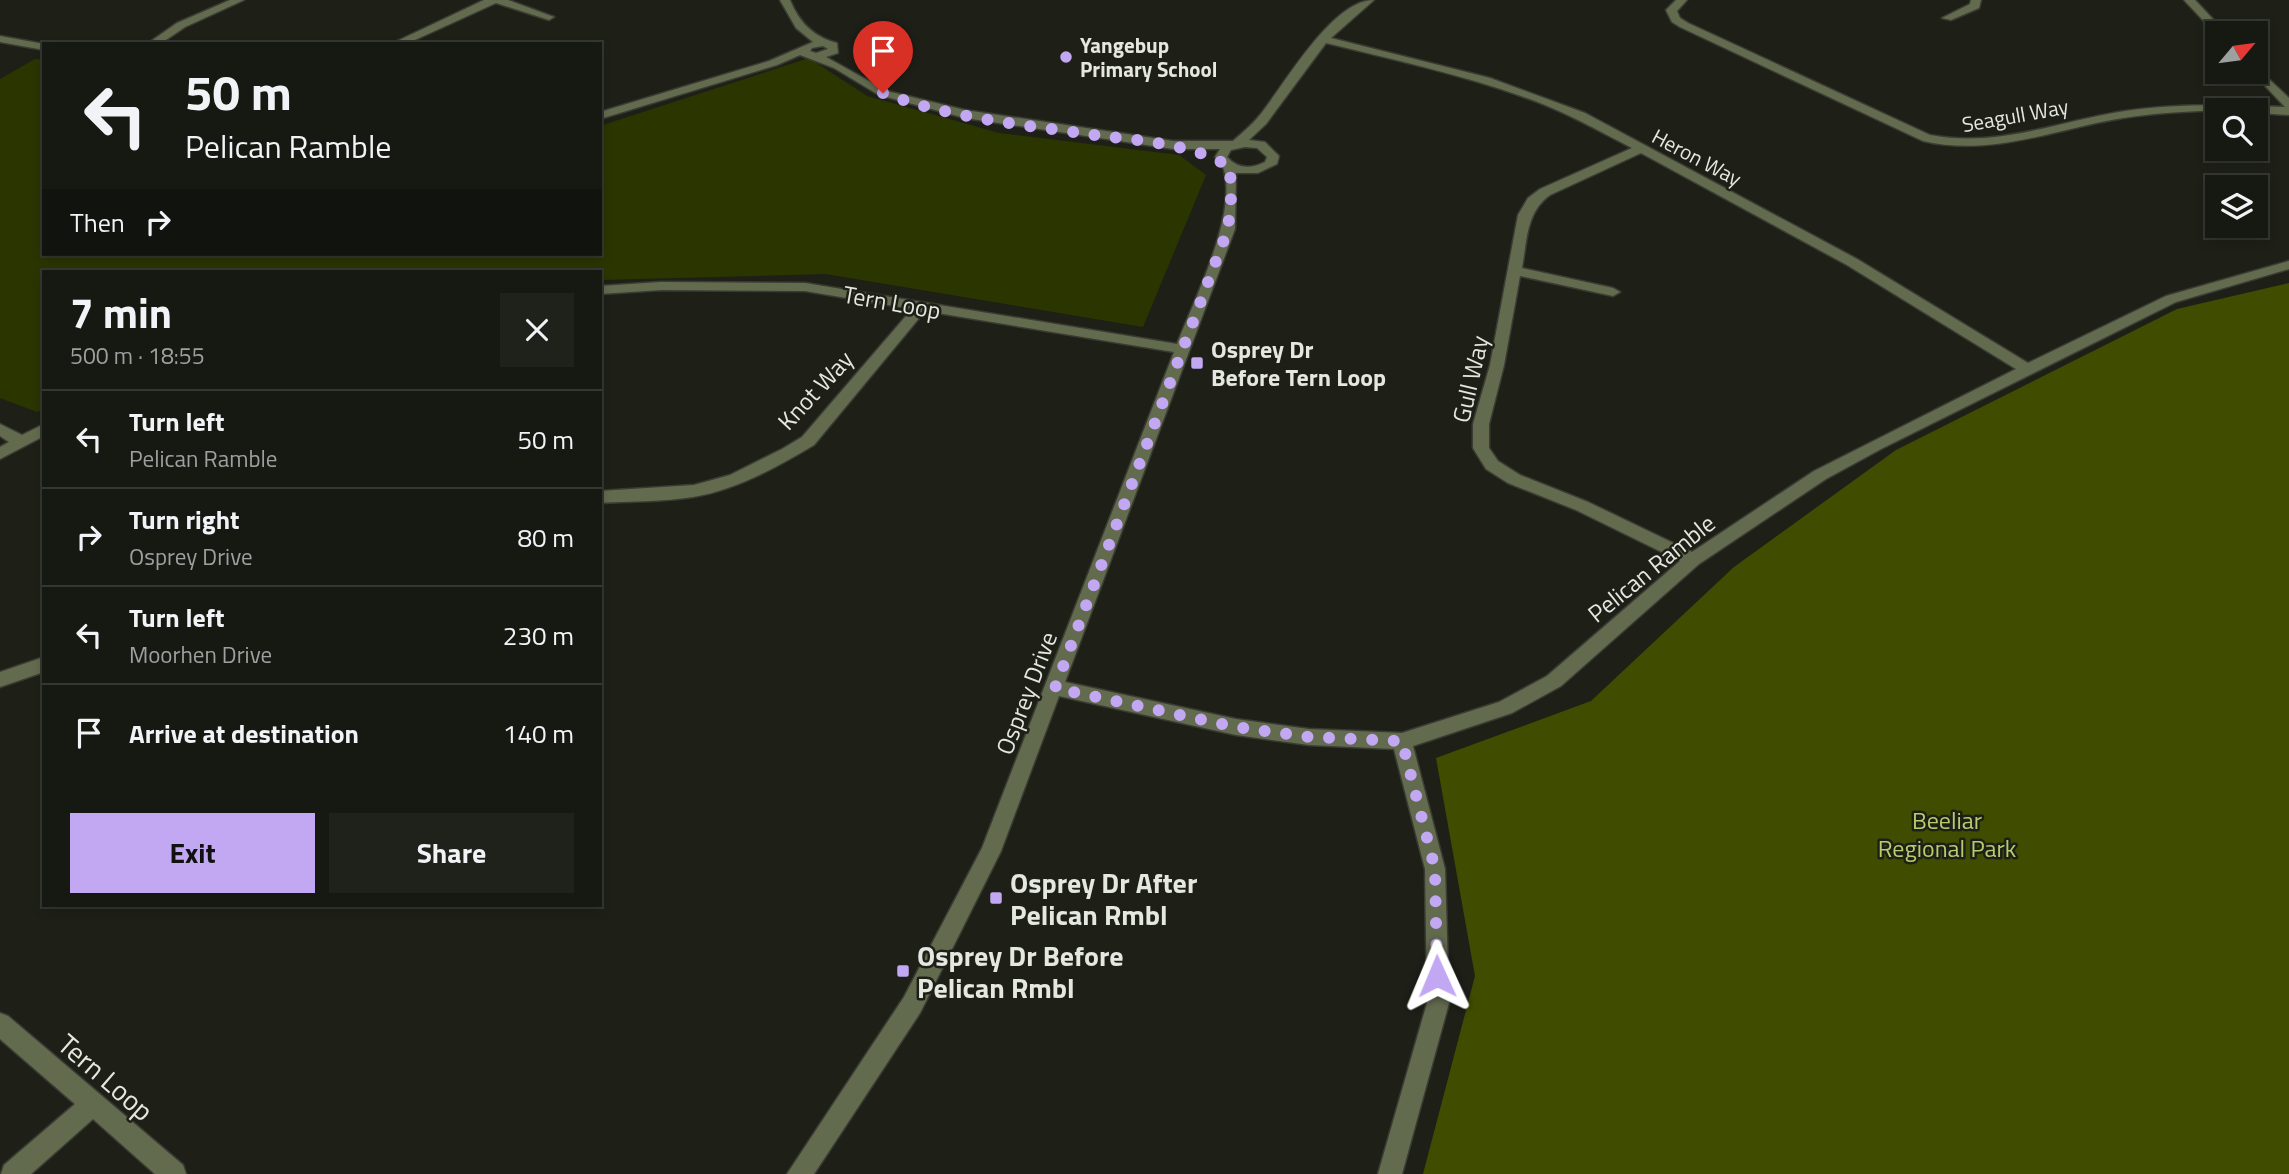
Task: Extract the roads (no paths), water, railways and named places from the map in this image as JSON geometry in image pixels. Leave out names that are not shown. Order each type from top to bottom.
[{"type":"street","points":[[155,42],[192,20],[239,0]]},
{"type":"street","points":[[400,42],[495,0],[549,17]]},
{"type":"street","points":[[785,0],[805,34],[809,53]]},
{"type":"street","points":[[1226,164],[1222,152],[1262,121],[1323,38],[1369,0]]},
{"type":"street","name":"Seagull Way","points":[[1682,0],[1671,10],[1675,20],[1684,25],[1927,138],[1944,143],[1977,145],[2121,115],[2167,109],[2199,107],[2289,111]]},
{"type":"street","points":[[1947,18],[1975,6],[1976,0]]},
{"type":"street","points":[[2189,0],[2209,21]]},
{"type":"street","points":[[805,34],[835,48],[831,53]]},
{"type":"street","name":"Heron Way","points":[[1323,38],[1545,99],[1852,261],[2028,370]]},
{"type":"street","points":[[0,39],[42,47]]},
{"type":"street","points":[[809,53],[823,43]]},
{"type":"street","points":[[809,53],[838,66],[869,87],[900,100],[1046,128],[1173,145],[1253,144],[1267,148]]},
{"type":"street","points":[[602,115],[809,53],[831,53]]},
{"type":"street","points":[[831,53],[838,66]]},
{"type":"street","points":[[2268,83],[2289,105]]},
{"type":"street","points":[[1231,198],[1273,160],[1267,148],[1262,121]]},
{"type":"street","points":[[1173,145],[1245,171],[1261,169]]},
{"type":"street","name":"Gull Way","points":[[1640,149],[1569,179],[1533,201],[1525,215],[1497,365],[1480,424],[1481,448],[1492,465],[1514,480],[1594,511],[1693,560]]},
{"type":"street","name":"Osprey Drive","points":[[799,1174],[912,1004],[991,851],[1228,229],[1231,198],[1226,164]]},
{"type":"street","name":"Pelican Ramble","points":[[1055,688],[1236,727],[1309,737],[1402,741],[1504,708],[1554,681],[1693,560],[1820,475],[2171,299],[2289,265]]},
{"type":"street","points":[[1516,271],[1614,292]]},
{"type":"street","name":"Tern Loop","points":[[602,289],[783,285],[1182,349]]},
{"type":"street","name":"Knot Way","points":[[602,497],[666,494],[713,487],[736,479],[788,453],[808,441],[921,307]]},
{"type":"street","points":[[0,429],[20,441]]},
{"type":"street","points":[[0,454],[42,430]]},
{"type":"street","points":[[0,680],[42,665]]},
{"type":"street","points":[[1390,1174],[1438,1003],[1435,869],[1402,741]]},
{"type":"street","name":"Tern Loop","points":[[0,1024],[174,1174]]},
{"type":"street","points":[[13,1174],[91,1105]]},
{"type":"place","name":"Yangebup Primary School","points":[[1066,57]]},
{"type":"place","name":"Osprey Dr Before Tern Loop","points":[[1197,363]]},
{"type":"place","name":"Osprey Dr After Pelican Rmbl","points":[[996,898]]},
{"type":"place","name":"Osprey Dr Before Pelican Rmbl","points":[[903,971]]},
{"type":"park label","name":"Beeliar Regional Park","points":[[1947,834]]}]
